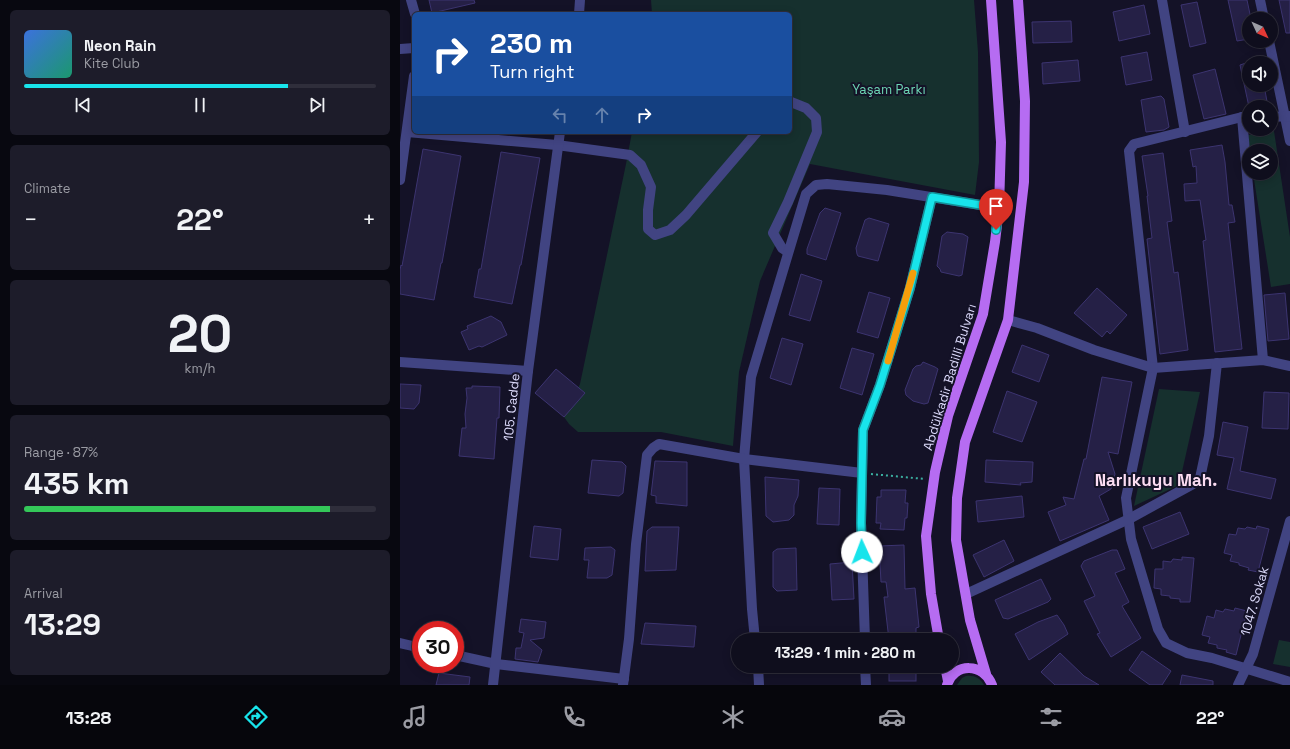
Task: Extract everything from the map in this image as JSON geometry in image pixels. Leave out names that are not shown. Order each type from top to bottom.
[{"type":"main road","name":"Abdülkadir Badilli Bulvarı","points":[[938,633],[931,594],[926,536],[934,480],[948,416],[983,314],[999,208],[1001,142],[991,0]]},
{"type":"main road","points":[[992,685],[986,674],[970,620],[956,540],[958,491],[965,442],[1008,320],[1024,182],[1025,101],[1018,0]]},
{"type":"main road","points":[[947,683],[952,675],[965,668],[979,670],[986,674]]},
{"type":"main road","points":[[946,673],[947,683]]},
{"type":"street","points":[[411,0],[414,12]]},
{"type":"street","points":[[579,12],[580,0]]},
{"type":"street","points":[[1162,0],[1185,132]]},
{"type":"street","points":[[1260,0],[1263,12]]},
{"type":"street","points":[[400,49],[412,48]]},
{"type":"street","points":[[1271,48],[1288,116],[1290,140]]},
{"type":"street","points":[[400,180],[412,92]]},
{"type":"street","points":[[788,252],[782,248],[772,233],[788,202],[817,132],[816,118],[806,108],[792,102]]},
{"type":"street","points":[[1278,117],[1288,116]]},
{"type":"street","points":[[1242,118],[1134,144],[1129,151],[1153,368],[1126,498],[1131,539],[1158,629],[1166,642],[1187,653],[1212,658],[1290,682]]},
{"type":"street","points":[[407,132],[412,132]]},
{"type":"street","points":[[430,134],[558,145],[630,155],[641,165],[651,187],[648,210],[648,228],[655,234],[670,230],[686,215],[755,134]]},
{"type":"street","name":"105. Cadde","points":[[494,685],[528,371],[560,134]]},
{"type":"street","points":[[1247,136],[1262,360]]},
{"type":"street","points":[[754,633],[744,459],[751,377],[806,194],[816,185],[827,184],[888,190],[999,208]]},
{"type":"street","points":[[864,633],[861,523],[863,430],[880,385],[910,288],[932,197]]},
{"type":"street","points":[[1008,320],[1037,328],[1094,350],[1153,368],[1262,360],[1290,366]]},
{"type":"street","points":[[400,362],[528,371]]},
{"type":"street","points":[[966,594],[1128,519],[1194,484],[1200,478],[1208,436],[1217,363]]},
{"type":"street","points":[[464,657],[496,664],[624,682],[629,639],[636,544],[647,455],[659,444],[744,459],[862,473]]},
{"type":"street","name":"1047. Sokak","points":[[1238,685],[1253,654],[1290,521]]},
{"type":"street","points":[[400,643],[412,646]]},
{"type":"street","points":[[758,673],[759,685]]},
{"type":"street","points":[[865,673],[866,685]]},
{"type":"path","points":[[862,473],[934,480]]},
{"type":"green space","name":"Yaşam Parkı","points":[[651,0],[974,0],[978,52],[979,162],[975,195],[810,164],[760,281],[739,372],[733,446],[661,432],[578,432],[564,417],[580,384],[632,134],[792,134],[792,12],[652,12]]},
{"type":"green space","points":[[1248,136],[1275,136],[1276,144],[1249,144]]},
{"type":"green space","points":[[1278,158],[1290,237],[1290,284],[1271,287],[1254,180],[1278,180]]},
{"type":"green space","points":[[1159,389],[1200,392],[1179,485],[1134,506]]},
{"type":"green space","points":[[1279,640],[1290,642],[1290,667],[1273,664]]},
{"type":"green space","points":[[972,676],[981,680],[984,685],[957,685],[962,678]]},
{"type":"building","points":[[429,0],[474,0],[475,3],[436,12],[432,12]]},
{"type":"building","points":[[1228,0],[1247,0],[1250,12],[1242,12],[1242,40],[1237,41]]},
{"type":"building","points":[[1279,0],[1290,0],[1290,33],[1286,33]]},
{"type":"building","points":[[1197,2],[1206,43],[1190,47],[1181,5]]},
{"type":"building","points":[[1144,5],[1150,34],[1119,41],[1113,12]]},
{"type":"building","points":[[1071,21],[1072,42],[1033,43],[1032,22]]},
{"type":"building","points":[[1147,52],[1152,80],[1126,85],[1121,57]]},
{"type":"building","points":[[1078,60],[1080,81],[1043,84],[1042,63]]},
{"type":"building","points":[[1215,69],[1226,114],[1204,119],[1193,75]]},
{"type":"building","points":[[1246,92],[1265,92],[1267,100],[1248,100]]},
{"type":"building","points":[[1161,96],[1164,99],[1169,127],[1164,130],[1146,132],[1141,100]]},
{"type":"building","points":[[1222,145],[1229,205],[1232,205],[1235,222],[1228,223],[1242,349],[1215,352],[1203,241],[1206,240],[1200,200],[1185,201],[1184,184],[1197,183],[1196,166],[1193,167],[1190,150]]},
{"type":"building","points":[[423,149],[461,156],[434,300],[400,294],[400,270],[401,265],[402,266]]},
{"type":"building","points":[[501,152],[540,158],[521,265],[512,304],[474,297],[479,269],[481,269]]},
{"type":"building","points":[[1163,153],[1172,221],[1167,222],[1174,273],[1178,272],[1188,350],[1160,354],[1147,239],[1152,238],[1142,156]]},
{"type":"building","points":[[825,208],[841,213],[826,260],[807,254],[807,249],[820,213]]},
{"type":"building","points":[[869,218],[889,224],[878,261],[858,256],[857,254],[856,248],[865,220]]},
{"type":"building","points":[[947,232],[963,234],[968,237],[962,275],[959,276],[941,272],[937,266],[942,236]]},
{"type":"building","points":[[801,274],[822,281],[810,321],[789,315]]},
{"type":"building","points":[[1097,288],[1127,315],[1110,334],[1107,331],[1102,337],[1074,313]]},
{"type":"building","points":[[869,292],[890,298],[878,338],[857,332]]},
{"type":"building","points":[[1285,293],[1289,339],[1268,341],[1264,295]]},
{"type":"building","points":[[491,316],[501,322],[507,335],[482,347],[479,346],[469,350],[461,332],[468,329],[467,326]]},
{"type":"building","points":[[782,338],[803,344],[791,385],[770,378]]},
{"type":"building","points":[[1022,345],[1049,355],[1039,382],[1012,372]]},
{"type":"building","points":[[852,348],[874,354],[862,395],[840,388]]},
{"type":"building","points":[[923,362],[938,369],[928,403],[924,404],[913,401],[906,395],[905,390],[913,369],[916,366],[921,365]]},
{"type":"building","points":[[556,369],[585,393],[564,417],[535,393]]},
{"type":"building","points":[[1102,377],[1132,382],[1118,454],[1108,452],[1115,474],[1111,489],[1099,496],[1109,520],[1060,541],[1048,512],[1066,505],[1063,497],[1074,499],[1084,459],[1086,459]]},
{"type":"building","points":[[400,384],[421,385],[419,403],[414,409],[400,408]]},
{"type":"building","points":[[472,386],[500,387],[499,418],[497,418],[494,459],[459,456],[462,428],[466,428],[466,388],[472,388]]},
{"type":"building","points":[[1007,391],[1037,402],[1022,442],[993,432]]},
{"type":"building","points":[[1264,392],[1289,393],[1288,429],[1262,428]]},
{"type":"building","points":[[1223,422],[1248,427],[1240,471],[1276,479],[1271,499],[1227,489],[1234,458],[1217,455]]},
{"type":"building","points":[[592,460],[622,462],[626,466],[623,493],[619,496],[588,493]]},
{"type":"building","points":[[986,460],[1033,462],[1032,482],[1020,483],[1021,485],[985,482]]},
{"type":"building","points":[[655,461],[687,462],[687,506],[656,503],[656,496],[651,495]]},
{"type":"building","points":[[765,477],[799,480],[798,496],[794,505],[794,515],[789,520],[773,522],[766,516]]},
{"type":"building","points":[[819,488],[840,489],[839,525],[817,524]]},
{"type":"building","points":[[881,490],[906,490],[905,503],[908,503],[907,518],[905,518],[904,530],[880,529],[881,523],[876,523],[877,497],[881,497]]},
{"type":"building","points":[[1022,496],[1024,517],[978,522],[976,501]]},
{"type":"building","points":[[1180,512],[1189,534],[1152,549],[1143,527]]},
{"type":"building","points":[[534,526],[561,529],[558,560],[530,557]]},
{"type":"building","points":[[1257,526],[1269,529],[1258,572],[1248,570],[1249,568],[1239,565],[1239,563],[1230,561],[1232,555],[1224,553],[1229,534],[1236,535],[1238,528],[1245,529],[1247,527],[1256,529]]},
{"type":"building","points":[[652,527],[679,527],[676,570],[645,571],[647,531]]},
{"type":"building","points":[[1004,540],[1014,561],[984,577],[973,555]]},
{"type":"building","points":[[904,545],[905,589],[915,588],[919,627],[916,628],[916,633],[888,633],[884,597],[888,597],[886,582],[881,582],[879,546]]},
{"type":"building","points":[[611,547],[615,550],[612,575],[607,578],[587,578],[589,560],[584,560],[585,548]]},
{"type":"building","points":[[796,548],[797,590],[777,591],[773,587],[773,552],[777,549]]},
{"type":"building","points":[[1112,550],[1117,550],[1125,569],[1115,573],[1129,602],[1122,606],[1141,638],[1111,657],[1097,634],[1100,633],[1084,601],[1095,596],[1081,566],[1084,561]]},
{"type":"building","points":[[1182,557],[1194,558],[1190,602],[1180,602],[1180,599],[1161,595],[1161,589],[1154,588],[1155,569],[1163,569],[1163,561],[1171,562],[1173,559],[1182,560]]},
{"type":"building","points":[[852,562],[854,599],[832,600],[830,564]]},
{"type":"building","points":[[1041,579],[1051,599],[1048,602],[1008,619],[1003,618],[995,600]]},
{"type":"building","points":[[1235,608],[1247,611],[1236,655],[1226,652],[1227,650],[1217,648],[1217,645],[1208,643],[1210,637],[1202,635],[1207,616],[1214,618],[1216,610],[1223,612],[1225,609],[1234,611]]},
{"type":"building","points":[[1057,615],[1068,634],[1029,660],[1015,634],[1038,622]]},
{"type":"building","points":[[521,619],[546,622],[544,638],[530,640],[542,650],[538,662],[515,659],[516,648],[521,648],[524,633],[519,632]]},
{"type":"building","points":[[645,623],[696,626],[694,647],[641,644]]},
{"type":"building","points":[[1142,651],[1171,671],[1162,685],[1150,685],[1129,670]]},
{"type":"building","points":[[1060,653],[1084,676],[1099,685],[1055,685],[1041,672]]},
{"type":"building","points":[[439,673],[470,677],[469,685],[436,685]]},
{"type":"building","points":[[889,673],[916,673],[916,681],[889,681]]},
{"type":"building","points":[[1182,675],[1213,681],[1213,685],[1180,685]]},
{"type":"slow traffic","points":[[888,361],[910,288],[913,273]]},
{"type":"district","name":"Narlıkuyu Mah.","points":[[1156,480]]},
{"type":"route","points":[[862,552],[861,523],[863,430],[880,385],[910,288],[932,197],[999,208],[996,230]]}]
